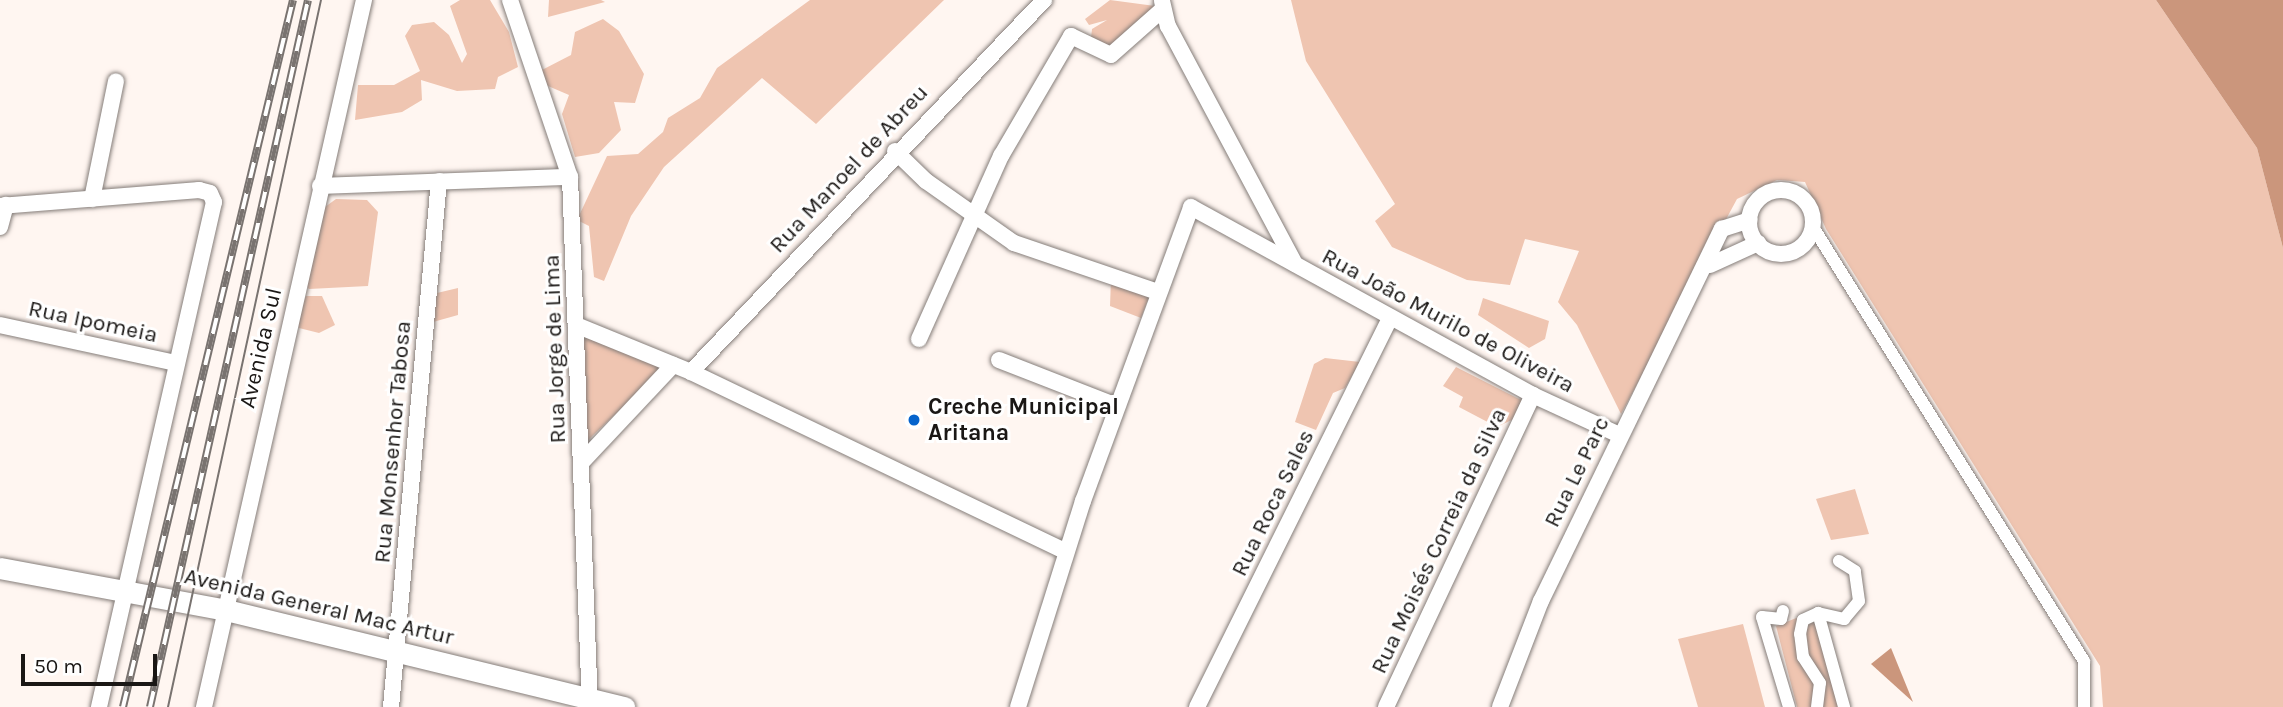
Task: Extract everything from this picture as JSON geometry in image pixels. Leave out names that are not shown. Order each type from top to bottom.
[{"type":"main road","name":"Avenida General Mac Artur","points":[[0,568],[226,610],[624,707]]},
{"type":"street","name":"Avenida Sul","points":[[204,707],[364,0]]},
{"type":"street","name":"Rua Jorge de Lima","points":[[510,0],[570,177],[590,700]]},
{"type":"street","name":"Rua Manoel de Abreu","points":[[691,372],[895,151],[1044,0]]},
{"type":"street","points":[[919,339],[974,217],[1071,36],[1111,55],[1162,4]]},
{"type":"street","name":"Rua João Murilo de Oliveira","points":[[1162,4],[1294,264]]},
{"type":"street","points":[[92,199],[116,81]]},
{"type":"street","points":[[895,151],[974,217],[1014,243],[1158,292],[1066,552],[1019,707]]},
{"type":"street","points":[[320,186],[570,177]]},
{"type":"street","name":"Rua Monsenhor Tabosa","points":[[391,707],[439,181]]},
{"type":"street","name":"Rua Le Parc","points":[[1500,707],[1519,651],[1619,435],[1710,265],[1722,229],[1750,220],[1762,196],[1783,190],[1803,198],[1813,227]]},
{"type":"street","points":[[0,227],[3,205],[210,193],[214,202],[176,363],[129,593],[99,707]]},
{"type":"street","name":"Rua João Murilo de Oliveira","points":[[1158,292],[1191,207],[1532,395],[1619,435]]},
{"type":"street","points":[[1750,220],[1758,243]]},
{"type":"street","points":[[1710,265],[1758,243],[1786,253],[1804,244],[1813,227]]},
{"type":"street","points":[[1813,227],[2084,661],[2084,707]]},
{"type":"street","name":"Rua Roca Sales","points":[[1198,707],[1390,318]]},
{"type":"street","points":[[576,325],[691,372],[1066,552]]},
{"type":"street","name":"Rua Ipomeia","points":[[0,326],[176,363]]},
{"type":"street","points":[[999,360],[1117,406]]},
{"type":"street","points":[[582,462],[673,365]]},
{"type":"street","name":"Rua Moisés Correia da Silva","points":[[1387,707],[1532,395]]},
{"type":"street","points":[[1817,707],[1820,683],[1803,657],[1800,634],[1803,620],[1818,613],[1844,619],[1854,613],[1856,571],[1839,561]]},
{"type":"street","points":[[1783,611],[1780,620],[1762,617],[1788,707]]},
{"type":"street","points":[[1818,613],[1844,707]]},
{"type":"shaded area","points":[[460,0],[490,0],[509,32],[518,67],[498,77],[495,89],[457,91],[421,80],[422,100],[402,112],[355,120],[358,85],[394,85],[420,71],[405,36],[412,25],[434,22],[449,35],[462,63],[467,54],[450,6]]},
{"type":"shaded area","points":[[549,0],[601,0],[605,2],[548,17]]},
{"type":"shaded area","points":[[810,0],[944,0],[816,124],[762,78],[664,167],[631,216],[604,281],[594,277],[589,226],[577,220],[607,156],[638,154],[663,132],[668,118],[700,98],[717,68]]},
{"type":"shaded area","points":[[1110,0],[1155,6],[1155,15],[1140,18],[1140,31],[1107,53],[1090,47],[1092,29],[1107,20],[1089,25],[1085,19]]},
{"type":"shaded area","points":[[1291,0],[2156,0],[2257,148],[2283,248],[2283,707],[2103,707],[2100,666],[1826,229],[1805,182],[1777,180],[1737,199],[1621,414],[1577,325],[1558,302],[1579,251],[1525,239],[1510,285],[1467,280],[1392,247],[1375,221],[1395,204],[1306,61]]},
{"type":"shaded area","points":[[2156,0],[2283,0],[2283,248],[2257,148]]},
{"type":"shaded area","points":[[603,19],[619,31],[644,74],[635,103],[614,102],[621,130],[599,153],[575,157],[562,114],[569,95],[541,83],[540,71],[571,55],[575,32]]},
{"type":"shaded area","points":[[336,199],[367,200],[378,212],[368,286],[309,289],[302,281],[325,207]]},
{"type":"shaded area","points":[[1111,279],[1151,292],[1141,318],[1110,306]]},
{"type":"shaded area","points":[[458,288],[458,315],[433,322],[437,293]]},
{"type":"shaded area","points":[[306,296],[322,296],[335,325],[319,333],[299,328],[296,315]]},
{"type":"shaded area","points":[[1483,298],[1549,321],[1545,339],[1529,348],[1478,315]]},
{"type":"shaded area","points":[[582,333],[665,367],[586,442]]},
{"type":"shaded area","points":[[1325,358],[1360,362],[1345,388],[1333,393],[1316,430],[1295,422],[1314,364]]},
{"type":"shaded area","points":[[1456,367],[1523,401],[1520,416],[1497,427],[1459,407],[1463,397],[1443,386]]},
{"type":"shaded area","points":[[1855,489],[1869,534],[1831,540],[1816,499]]},
{"type":"shaded area","points":[[1814,611],[1840,707],[1797,707],[1776,626]]},
{"type":"shaded area","points":[[1743,624],[1765,707],[1698,707],[1678,639]]},
{"type":"shaded area","points":[[1891,648],[1913,702],[1871,664]]},
{"type":"tram line","points":[[168,707],[321,0]]},
{"type":"railway","points":[[123,707],[293,0]]},
{"type":"railway","points":[[150,707],[308,0]]},
{"type":"place","name":"Creche Municipal Aritana","points":[[914,420]]}]
